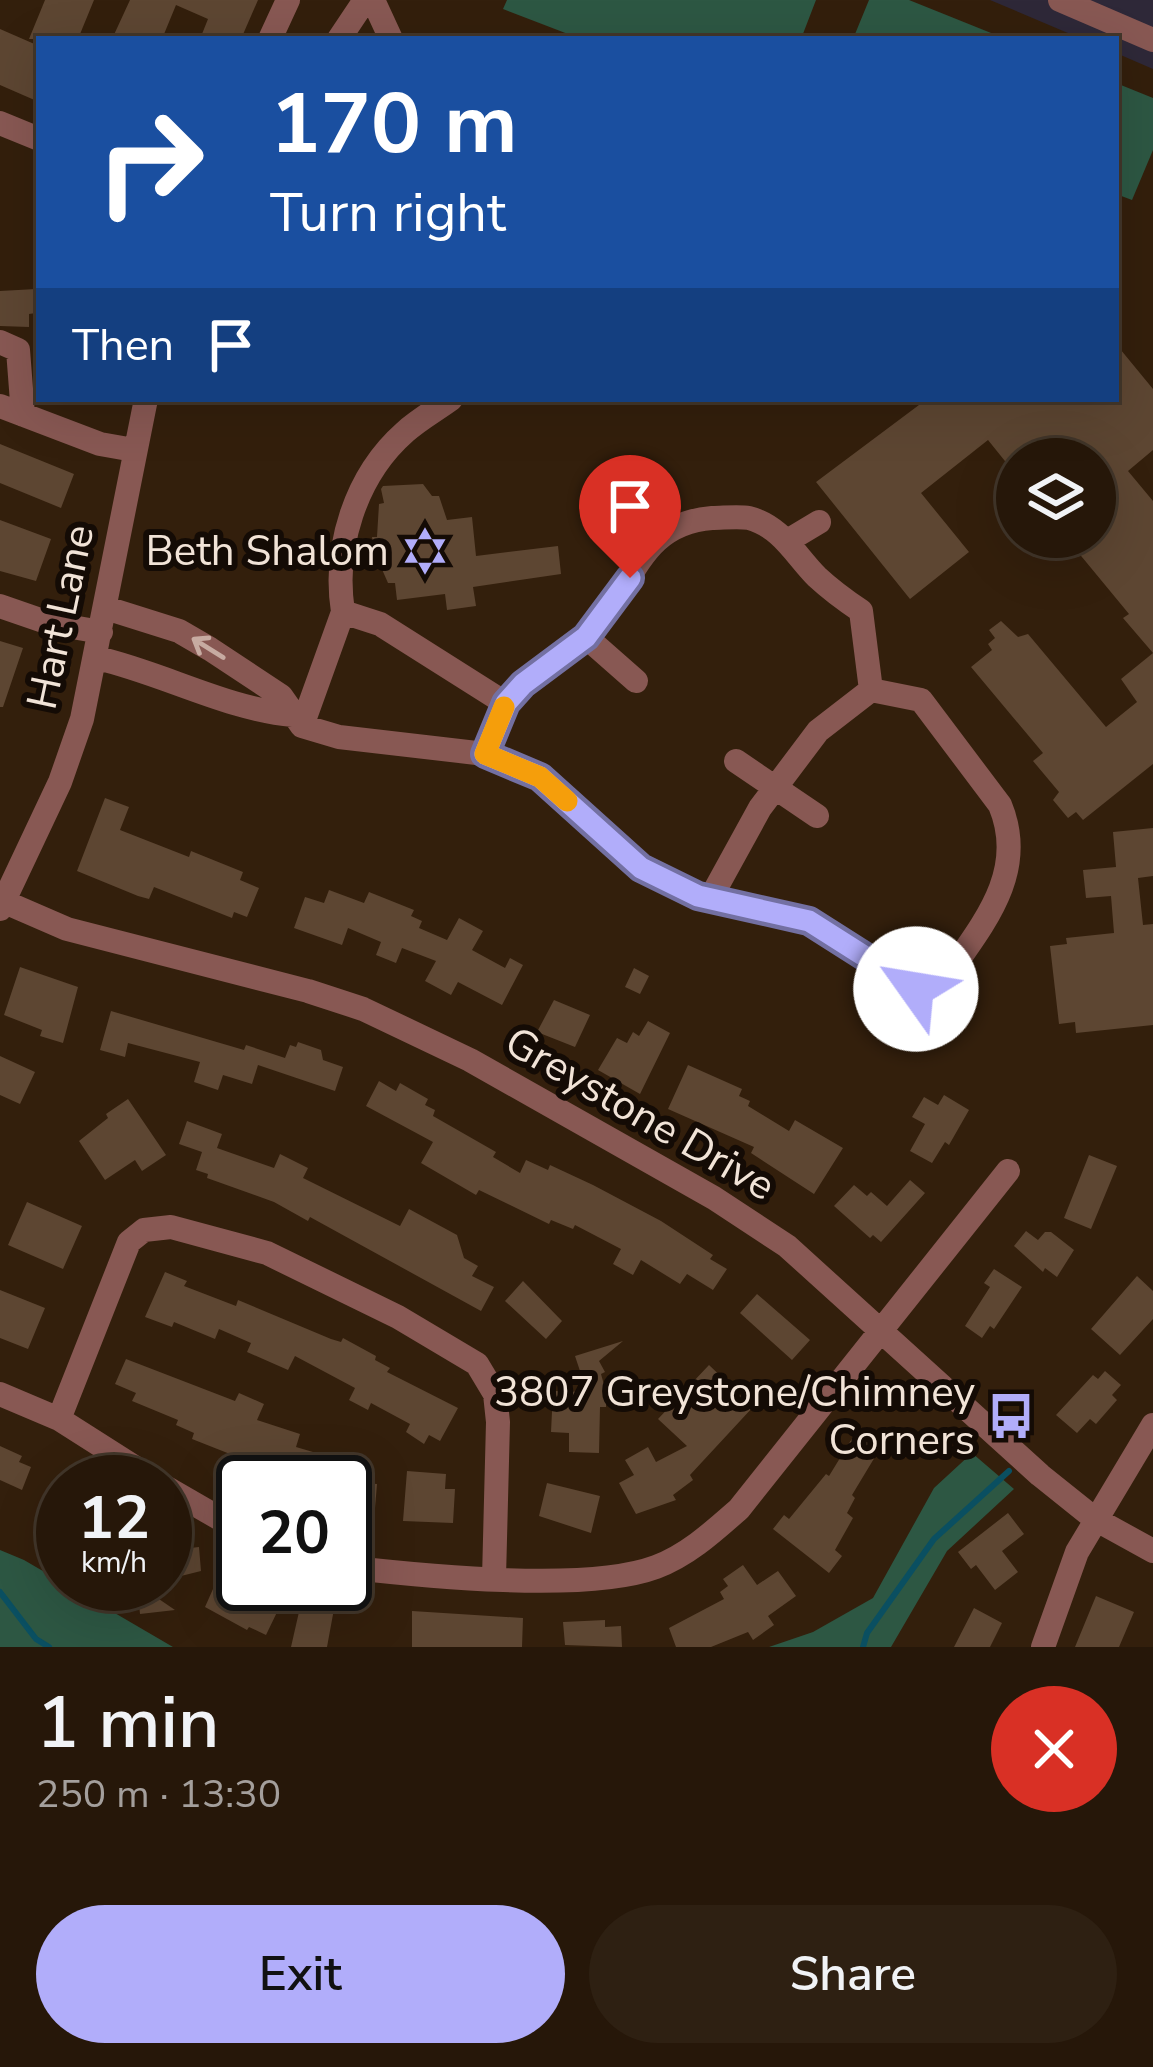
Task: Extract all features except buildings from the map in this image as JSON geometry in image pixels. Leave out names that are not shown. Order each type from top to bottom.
[{"type":"street","points":[[271,36],[288,0]]},
{"type":"street","points":[[341,36],[369,0],[389,36]]},
{"type":"street","points":[[1060,0],[1153,40]]},
{"type":"street","points":[[0,122],[36,138]]},
{"type":"street","points":[[0,342],[18,350],[12,411],[100,444],[134,450]]},
{"type":"street","name":"Hart Lane","points":[[1,904],[61,782],[82,719],[145,402]]},
{"type":"street","points":[[298,720],[343,612],[338,579],[364,481],[404,433],[447,402]]},
{"type":"street","points":[[485,754],[506,703],[523,684],[586,637],[614,604],[643,550],[684,523],[749,518],[789,540],[814,574],[861,611],[871,690]]},
{"type":"street","points":[[789,540],[819,522]]},
{"type":"street","points":[[0,606],[49,623],[101,633],[179,631],[281,696],[298,720]]},
{"type":"street","points":[[343,612],[380,624],[506,703]]},
{"type":"street","points":[[101,633],[141,668],[260,712],[298,720],[339,737],[485,754],[540,777],[641,868],[710,899],[809,921],[916,989],[936,985],[947,976],[995,907],[1009,867],[1007,822],[984,782],[921,700],[871,690],[818,731],[776,788],[710,899]]},
{"type":"street","points":[[586,637],[636,681]]},
{"type":"street","points":[[736,761],[817,816]]},
{"type":"street","name":"Greystone Drive","points":[[1,904],[67,929],[308,991],[421,1034],[714,1198],[787,1246],[1040,1475],[1095,1519],[1153,1551]]},
{"type":"street","points":[[372,1569],[494,1578],[623,1577],[661,1566],[697,1545],[739,1509],[1008,1171]]},
{"type":"street","points":[[59,1419],[129,1242],[144,1230],[170,1227],[267,1253],[398,1317],[477,1364],[495,1394],[498,1422],[494,1578]]},
{"type":"street","points":[[0,1394],[59,1419],[115,1455]]},
{"type":"street","points":[[1043,1647],[1077,1552],[1153,1425]]},
{"type":"shaded area","points":[[990,0],[1153,0],[1153,69],[1119,54],[1119,36],[1075,36]]},
{"type":"green space","points":[[507,0],[816,0],[802,36],[573,36],[503,9]]},
{"type":"green space","points":[[869,0],[909,0],[999,36],[854,36]]},
{"type":"green space","points":[[1119,84],[1153,98],[1153,150],[1132,200],[1119,195]]},
{"type":"green space","points":[[972,1453],[1014,1489],[947,1551],[891,1647],[769,1647],[813,1632],[873,1598],[934,1488]]},
{"type":"green space","points":[[0,1550],[36,1567],[36,1611],[111,1611],[173,1647],[0,1647]]},
{"type":"waterway","points":[[863,1647],[867,1633],[934,1539],[1009,1471]]},
{"type":"waterway","points":[[0,1592],[36,1639],[49,1647]]},
{"type":"slow traffic","points":[[504,707],[485,754],[540,777],[567,801]]},
{"type":"place","name":"Beth Shalom","points":[[425,551]]},
{"type":"place","name":"3807 Greystone/Chimney Corners","points":[[1011,1416]]},
{"type":"route","points":[[630,578],[586,637],[523,684],[506,703],[485,754],[540,777],[641,868],[698,896],[809,921],[916,989]]}]
